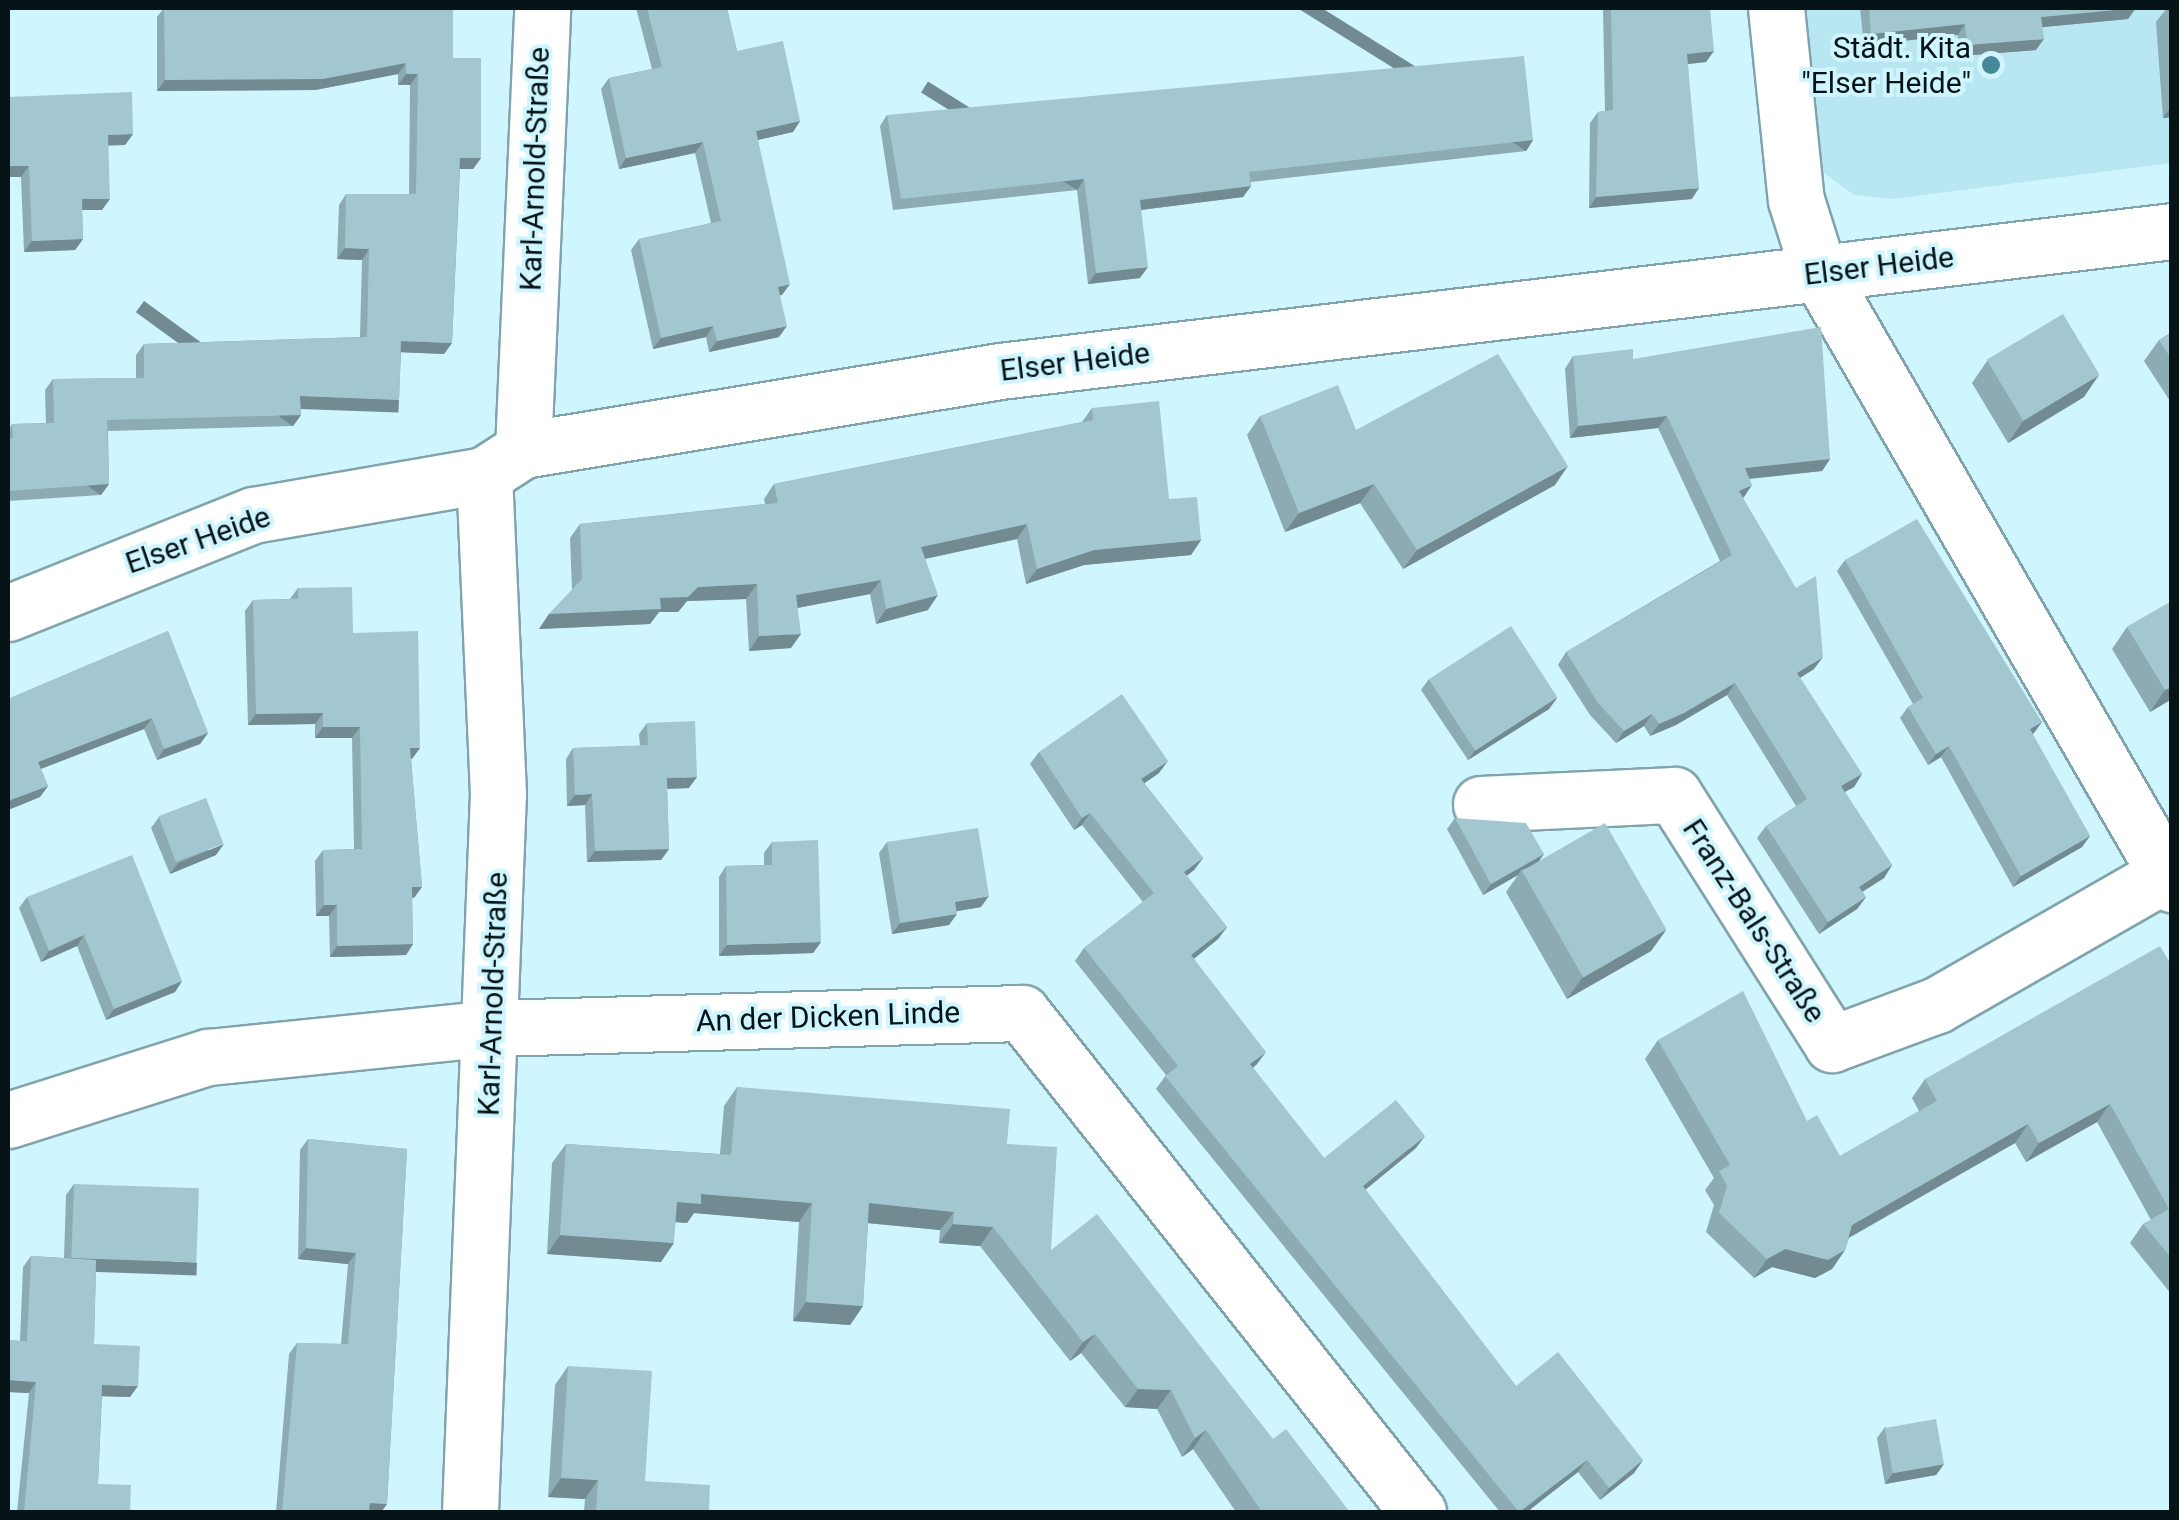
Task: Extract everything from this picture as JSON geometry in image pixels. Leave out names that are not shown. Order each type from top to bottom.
[{"type":"street","name":"Karl-Arnold-Straße","points":[[470,1512],[494,1028],[503,462],[542,8]]},
{"type":"street","name":"Franz-Bals-Straße","points":[[1481,804],[1674,796],[1832,1044],[1937,1006],[2169,879],[1819,273],[1796,200],[1776,8]]},
{"type":"street","name":"Elser Heide","points":[[8,613],[253,515],[503,462],[1000,370],[2172,231]]},
{"type":"street","name":"An der Dicken Linde","points":[[8,1120],[208,1057],[494,1028],[1022,1012],[1418,1512]]},
{"type":"shaded area","name":"Städt. Kita \"Elser Heide\"","points":[[1803,8],[2171,8],[2171,163],[1893,199],[1854,195],[1820,170]]},
{"type":"building","points":[[164,8],[453,8],[453,58],[481,58],[481,158],[460,158],[452,343],[401,341],[399,400],[300,396],[301,415],[107,420],[109,484],[8,491],[8,439],[13,438],[12,424],[54,423],[53,379],[144,378],[144,344],[367,337],[369,249],[345,248],[346,194],[416,194],[418,74],[406,74],[406,63],[323,79],[165,80]]},
{"type":"building","points":[[647,8],[727,8],[737,51],[783,41],[800,121],[756,131],[790,284],[778,287],[787,326],[717,341],[713,326],[661,338],[639,239],[721,221],[703,142],[626,158],[609,78],[662,67]]},
{"type":"building","points":[[1611,8],[1710,8],[1714,51],[1687,54],[1699,188],[1596,197],[1598,112],[1613,110]]},
{"type":"building","points":[[1869,8],[2136,8],[2041,17],[2044,39],[1967,45],[1965,24],[1871,34]]},
{"type":"building","points":[[1524,56],[1533,140],[1249,172],[1251,186],[1140,200],[1148,267],[1096,273],[1084,179],[901,199],[887,115]]},
{"type":"building","points":[[132,92],[133,134],[108,135],[110,199],[82,199],[83,239],[32,241],[29,166],[8,166],[8,97]]},
{"type":"building","points":[[2063,314],[2100,375],[2023,421],[1987,360]]},
{"type":"building","points":[[1821,327],[1830,459],[1745,468],[1752,485],[1739,491],[1796,588],[1816,576],[1823,657],[1797,673],[1862,774],[1841,786],[1892,865],[1859,887],[1866,897],[1828,922],[1766,826],[1807,799],[1735,683],[1659,724],[1652,714],[1624,731],[1598,703],[1566,652],[1732,555],[1667,416],[1578,426],[1573,356],[1633,349],[1633,359]]},
{"type":"building","points":[[2172,332],[2172,360],[2159,340]]},
{"type":"building","points":[[1498,354],[1568,466],[1417,550],[1374,484],[1299,513],[1260,416],[1338,385],[1356,430]]},
{"type":"building","points":[[1159,401],[1169,499],[1197,497],[1201,540],[1094,550],[1037,569],[1027,524],[921,547],[938,595],[886,609],[881,580],[796,595],[801,634],[759,636],[757,584],[698,587],[688,597],[660,598],[661,609],[549,614],[582,579],[580,524],[778,503],[774,484],[1093,420],[1092,408]]},
{"type":"building","points":[[1917,519],[2042,722],[2030,729],[2090,836],[2021,876],[1949,746],[1936,754],[1908,707],[1923,698],[1845,560]]},
{"type":"building","points":[[352,587],[353,633],[418,631],[420,748],[410,748],[422,887],[412,887],[413,944],[337,946],[337,905],[324,905],[323,850],[362,849],[360,727],[323,727],[323,713],[256,714],[253,600],[298,599],[298,588]]},
{"type":"building","points":[[2172,601],[2172,687],[2165,690],[2127,627]]},
{"type":"building","points":[[1511,626],[1557,697],[1475,751],[1429,679]]},
{"type":"building","points":[[168,631],[208,733],[164,749],[152,718],[38,762],[48,786],[8,801],[8,699]]},
{"type":"building","points":[[1122,694],[1168,761],[1141,779],[1203,858],[1184,872],[1227,927],[1191,955],[1266,1052],[1250,1064],[1324,1158],[1396,1100],[1425,1136],[1363,1186],[1516,1386],[1558,1352],[1643,1460],[1609,1488],[1587,1460],[1519,1512],[1165,1076],[1178,1066],[1084,948],[1154,893],[1090,813],[1082,818],[1039,752]]},
{"type":"building","points":[[695,721],[697,777],[667,778],[669,849],[595,851],[592,794],[575,795],[573,748],[648,745],[647,723]]},
{"type":"building","points":[[206,798],[224,844],[176,862],[158,816]]},
{"type":"building","points":[[1455,818],[1526,823],[1544,854],[1491,884]]},
{"type":"building","points":[[1605,823],[1666,930],[1583,978],[1522,871]]},
{"type":"building","points":[[978,828],[989,896],[955,902],[957,914],[900,923],[887,842]]},
{"type":"building","points":[[818,840],[821,942],[727,945],[726,866],[772,865],[772,842]]},
{"type":"building","points":[[132,855],[182,981],[114,1009],[84,935],[49,951],[27,897]]},
{"type":"building","points":[[2160,946],[2172,966],[2172,1259],[2143,1224],[2169,1209],[2110,1104],[2039,1143],[2028,1124],[1852,1225],[1845,1250],[1828,1260],[1785,1249],[1767,1259],[1719,1213],[1727,1186],[1719,1171],[1730,1165],[1658,1040],[1743,991],[1807,1121],[1817,1115],[1840,1156],[1937,1101],[1925,1079]]},
{"type":"building","points":[[737,1087],[1010,1109],[1007,1144],[1057,1147],[1051,1250],[1097,1214],[1273,1439],[1286,1429],[1349,1511],[1262,1512],[1206,1430],[1195,1438],[1171,1390],[1138,1389],[1095,1334],[1083,1342],[993,1227],[953,1224],[954,1212],[869,1203],[863,1306],[806,1302],[812,1203],[701,1194],[701,1204],[677,1202],[674,1243],[560,1235],[566,1144],[731,1155]]},
{"type":"building","points":[[308,1139],[407,1149],[387,1504],[370,1503],[369,1512],[282,1512],[297,1343],[348,1344],[356,1253],[306,1248]]},
{"type":"building","points":[[74,1184],[199,1188],[196,1262],[71,1258]]},
{"type":"building","points":[[31,1256],[96,1260],[94,1344],[140,1346],[138,1386],[102,1385],[98,1484],[131,1485],[130,1512],[24,1512],[36,1382],[8,1380],[9,1340],[39,1342],[27,1341]]},
{"type":"building","points":[[568,1366],[652,1371],[645,1481],[710,1485],[709,1512],[596,1512],[598,1480],[561,1478]]},
{"type":"building","points":[[1936,1419],[1944,1464],[1893,1473],[1885,1428]]},
{"type":"place","name":"Städt. Kita \"Elser Heide\"","points":[[1991,65]]}]
